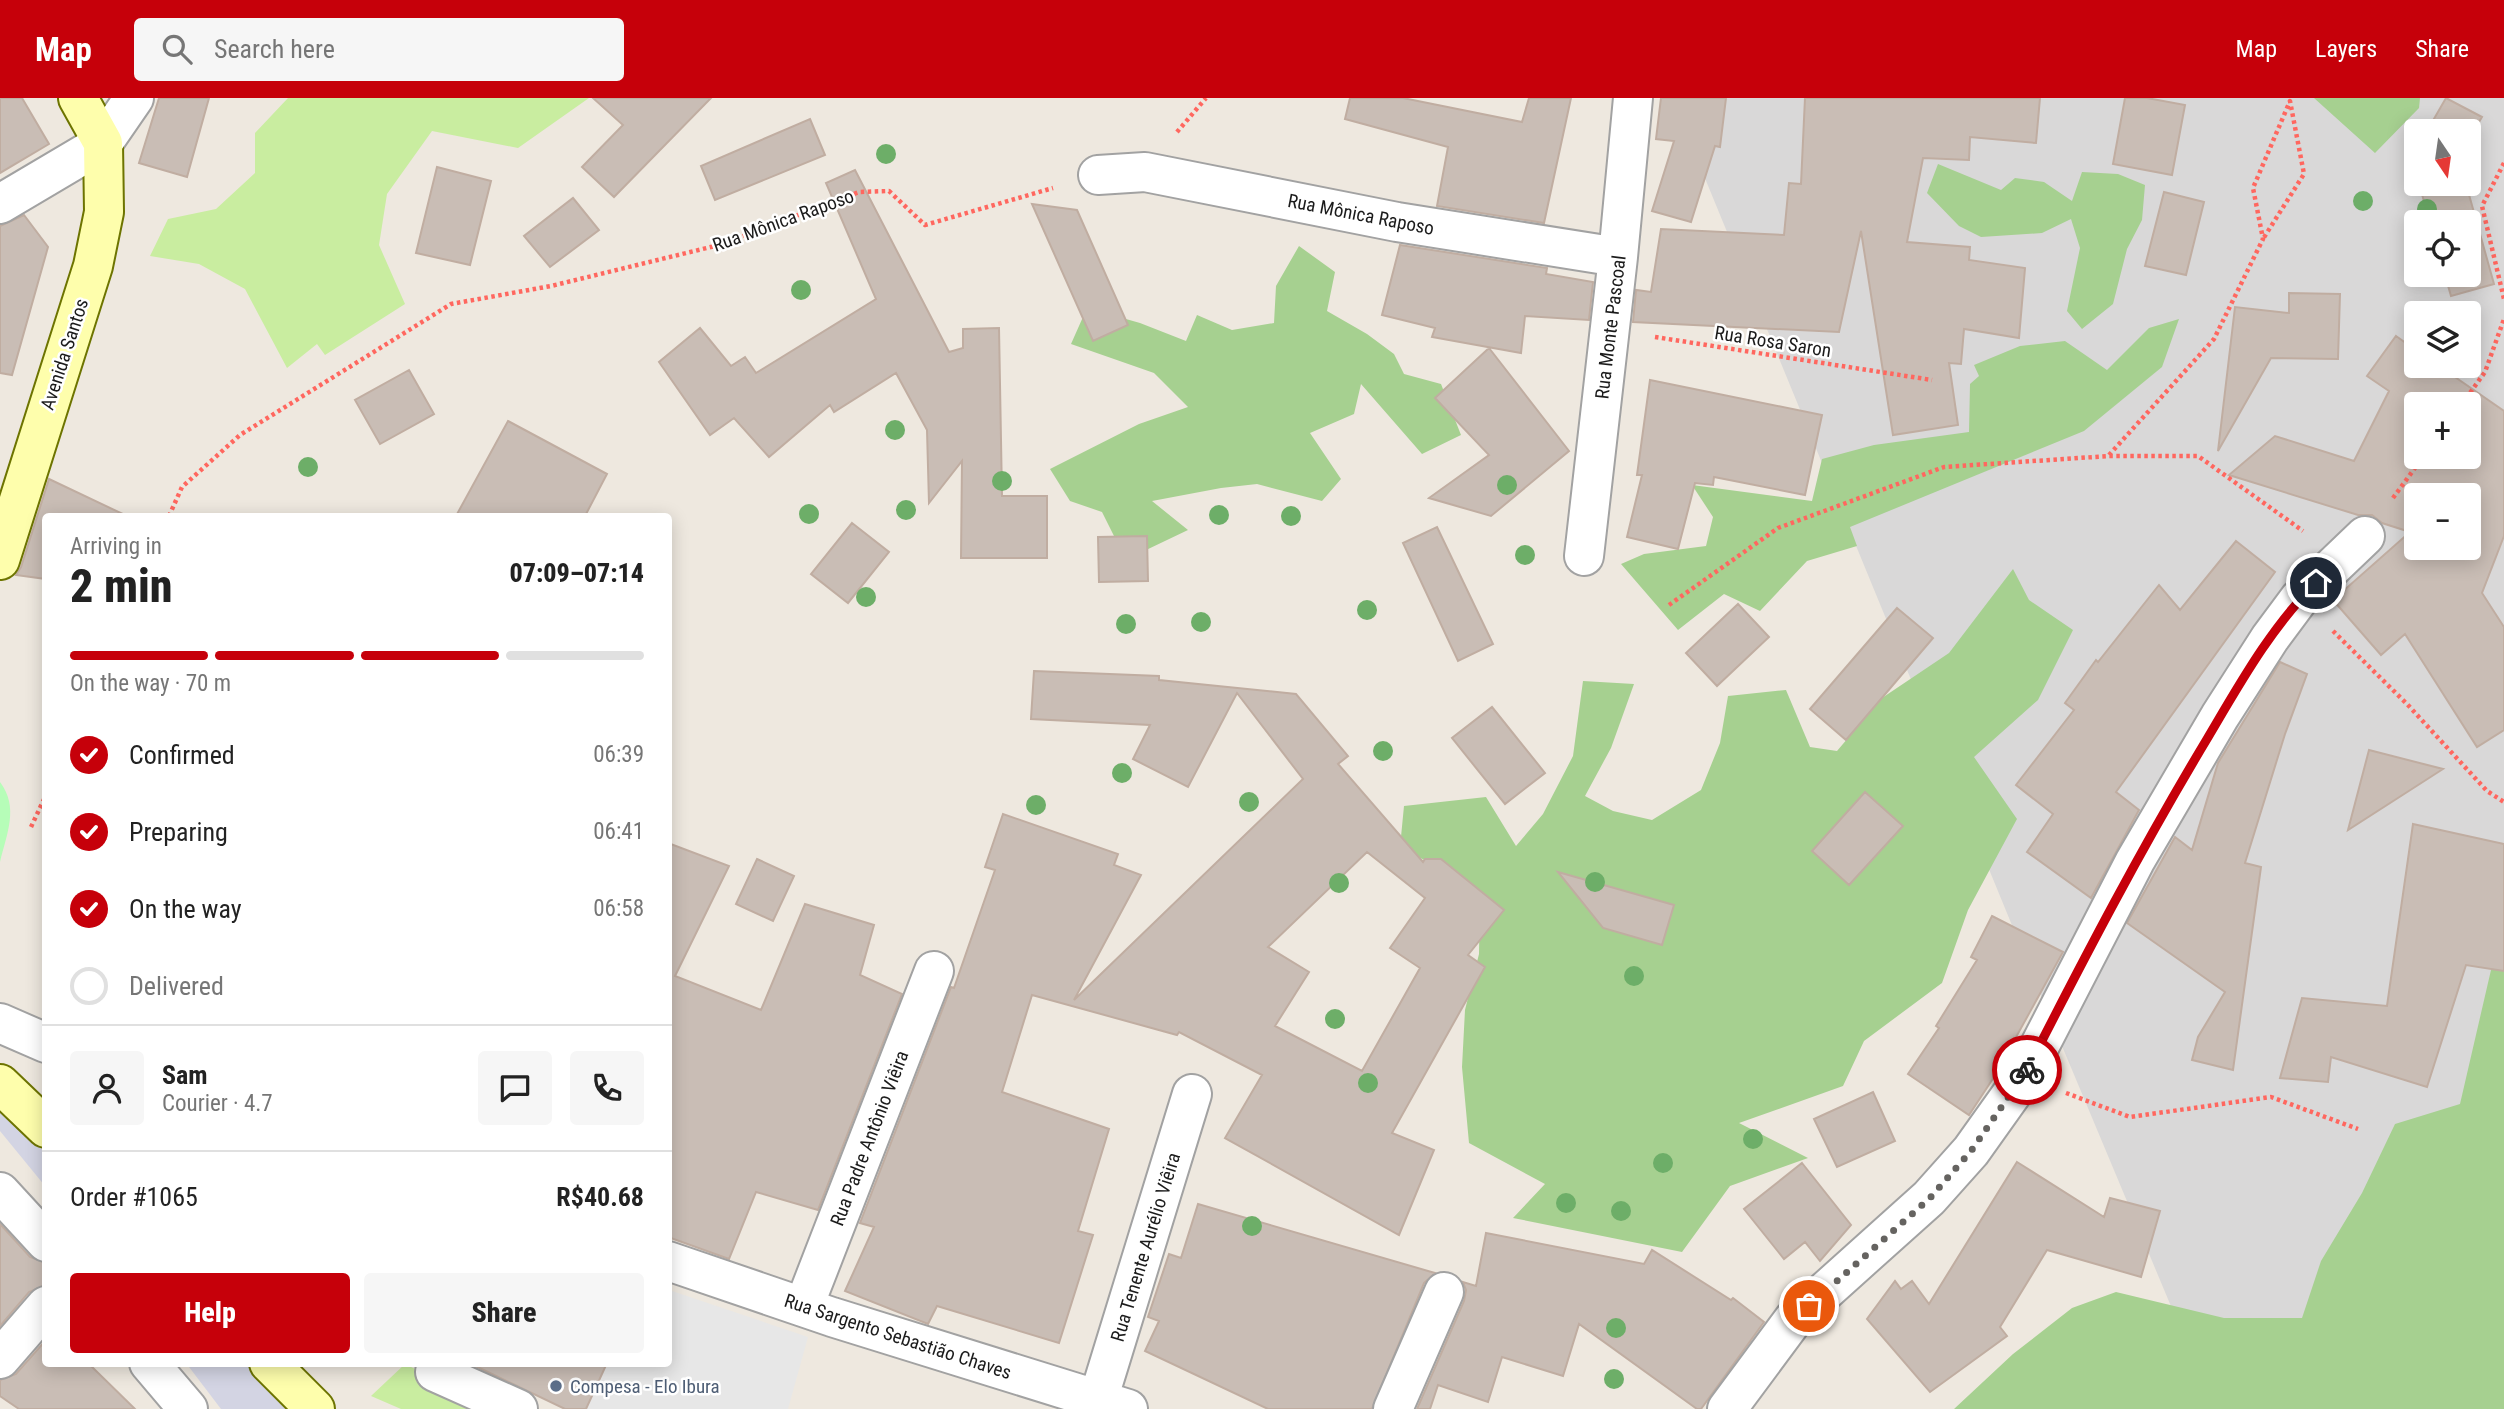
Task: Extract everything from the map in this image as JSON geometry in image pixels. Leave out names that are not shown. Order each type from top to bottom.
[{"type":"main road","points":[[78,98],[103,143]]},
{"type":"main road","name":"Avenida Santos","points":[[0,560],[93,266],[104,212],[103,143]]},
{"type":"main road","points":[[0,1084],[42,1124]]},
{"type":"main road","points":[[273,1367],[315,1409]]},
{"type":"street","points":[[0,204],[103,143],[134,98]]},
{"type":"street","name":"Rua Monte Pascoal","points":[[1584,556],[1633,98]]},
{"type":"street","name":"Rua Mônica Raposo","points":[[1098,175],[1145,172],[1397,222],[1618,257]]},
{"type":"street","points":[[1727,1409],[1793,1320],[1930,1198],[1971,1151],[2023,1078],[2135,861],[2227,705],[2270,638],[2300,599],[2365,536]]},
{"type":"street","name":"Rua Padre Antônio Viêira","points":[[804,1306],[934,971]]},
{"type":"street","points":[[0,1023],[42,1041]]},
{"type":"street","name":"Rua Tenente Aurélio Viêira","points":[[1113,1404],[1192,1094]]},
{"type":"street","points":[[0,1192],[42,1238]]},
{"type":"street","name":"Rua Sargento Sebastião Chaves","points":[[672,1262],[1113,1404]]},
{"type":"street","points":[[1393,1409],[1444,1292]]},
{"type":"street","points":[[0,1359],[42,1311]]},
{"type":"street","points":[[152,1367],[188,1409]]},
{"type":"street","points":[[437,1367],[435,1372],[519,1409]]},
{"type":"path","points":[[2109,456],[2214,339],[2263,239],[2304,174],[2290,101],[2253,188],[2263,239]]},
{"type":"path","points":[[2504,163],[2483,206],[2504,299]]},
{"type":"path","name":"Rua Mônica Raposo","points":[[170,513],[182,487],[240,435],[451,304],[551,286],[719,245],[859,192],[890,191],[925,225],[1098,175]]},
{"type":"path","points":[[2471,392],[2485,372],[2504,320]]},
{"type":"path","name":"Rua Rosa Saron","points":[[1609,330],[1933,380]]},
{"type":"path","points":[[1669,605],[1778,528],[1944,467],[2109,456],[2198,456],[2305,533]]},
{"type":"path","points":[[2300,599],[2407,704],[2487,791],[2504,802]]},
{"type":"path","points":[[31,827],[42,804]]},
{"type":"path","points":[[2023,1078],[2130,1117],[2271,1097],[2358,1129]]},
{"type":"shaded area","points":[[1672,98],[2504,98],[2504,1409],[2214,1409]]},
{"type":"shaded area","points":[[0,1085],[42,1127],[42,1182],[0,1131]]},
{"type":"shaded area","points":[[672,1291],[808,1337],[788,1409],[586,1409],[605,1367],[672,1367]]},
{"type":"shaded area","points":[[189,1367],[275,1367],[315,1409],[221,1409]]},
{"type":"green space","points":[[288,98],[589,98],[518,148],[432,131],[387,194],[379,245],[405,304],[325,355],[317,344],[287,368],[245,289],[199,264],[150,256],[168,219],[216,209],[255,173],[255,133]]},
{"type":"green space","points":[[2314,98],[2420,98],[2419,108],[2408,119],[2404,119],[2404,123],[2375,153]]},
{"type":"green space","points":[[1938,164],[2001,190],[2015,178],[2044,182],[2072,201],[2082,172],[2118,174],[2145,185],[2142,220],[2127,249],[2113,304],[2082,329],[2067,311],[2080,248],[2071,219],[2042,233],[1981,237],[1959,226],[1927,193]]},
{"type":"green space","points":[[1299,246],[1335,272],[1327,311],[1367,334],[1394,354],[1404,374],[1441,384],[1461,435],[1422,454],[1361,384],[1354,414],[1310,433],[1341,479],[1322,501],[1257,484],[1152,501],[1188,530],[1144,551],[1118,544],[1102,512],[1070,501],[1050,469],[1139,424],[1188,407],[1154,373],[1071,344],[1087,308],[1140,323],[1186,341],[1197,315],[1232,330],[1274,323],[1276,286]]},
{"type":"green space","points":[[2179,319],[2162,367],[2084,431],[1850,527],[1857,546],[1807,561],[1760,611],[1724,594],[1678,630],[1621,564],[1644,554],[1706,546],[1713,517],[1692,485],[1812,501],[1822,459],[1874,445],[1969,432],[1970,384],[1979,376],[1974,365],[2020,346],[2065,341],[2107,370],[2149,328]]},
{"type":"green space","points":[[2013,569],[2029,600],[2073,630],[2038,700],[1974,757],[2017,819],[1968,910],[1942,983],[1864,1041],[1843,1086],[1739,1123],[1808,1158],[1730,1186],[1682,1252],[1513,1218],[1545,1184],[1469,1143],[1462,1067],[1465,1010],[1479,954],[1480,890],[1400,847],[1404,806],[1486,797],[1516,846],[1543,814],[1573,756],[1583,681],[1634,684],[1611,748],[1585,796],[1613,811],[1652,820],[1701,790],[1720,743],[1728,696],[1786,690],[1810,747],[1837,751],[1882,698],[1949,653]]},
{"type":"green space","points":[[0,782],[9,801],[10,820],[0,862]]},
{"type":"green space","points":[[2491,970],[2504,970],[2504,1409],[1954,1409],[2013,1354],[2072,1308],[2116,1292],[2224,1318],[2302,1318],[2321,1261],[2362,1193],[2395,1124],[2460,1104]]},
{"type":"green space","points":[[402,1367],[411,1367],[495,1409],[401,1409],[371,1396]]},
{"type":"building","points":[[0,98],[22,98],[49,144],[0,173]]},
{"type":"building","points":[[159,98],[209,98],[187,177],[139,163]]},
{"type":"building","points":[[593,98],[711,98],[614,197],[582,167],[623,125]]},
{"type":"building","points":[[1350,98],[1403,98],[1522,122],[1529,98],[1571,98],[1544,223],[1437,206],[1448,147],[1345,119]]},
{"type":"building","points":[[1661,98],[1726,98],[1720,147],[1715,146],[1691,222],[1652,211],[1674,141],[1656,139]]},
{"type":"building","points":[[1805,98],[2040,98],[2036,143],[1970,137],[1969,160],[1923,158],[1907,242],[1970,247],[1969,260],[2025,268],[2019,338],[1964,329],[1961,364],[1949,363],[1958,425],[1893,435],[1861,231],[1839,332],[1633,322],[1636,290],[1651,292],[1661,229],[1784,235],[1789,183],[1801,184]]},
{"type":"building","points":[[2125,98],[2147,98],[2185,105],[2172,175],[2113,164]]},
{"type":"building","points":[[2446,98],[2482,117],[2481,119],[2434,119]]},
{"type":"building","points":[[810,119],[825,155],[715,200],[701,166]]},
{"type":"building","points":[[437,167],[491,181],[470,265],[416,253]]},
{"type":"building","points":[[855,170],[949,352],[963,348],[963,329],[999,328],[1002,496],[1047,496],[1047,558],[961,558],[962,461],[929,503],[927,430],[896,373],[834,412],[830,405],[769,457],[734,418],[710,435],[659,362],[700,328],[731,366],[745,357],[756,373],[876,299],[826,183]]},
{"type":"building","points":[[2164,192],[2204,202],[2186,275],[2145,266]]},
{"type":"building","points":[[2422,196],[2469,196],[2473,210],[2427,210]]},
{"type":"building","points":[[573,198],[599,230],[550,267],[524,236]]},
{"type":"building","points":[[1032,204],[1077,210],[1128,325],[1093,341]]},
{"type":"building","points":[[24,215],[48,247],[12,375],[0,373],[0,226]]},
{"type":"building","points":[[2481,238],[2494,284],[2451,296],[2448,287],[2481,287]]},
{"type":"building","points":[[1400,245],[1547,268],[1546,274],[1593,282],[1589,320],[1525,316],[1521,353],[1432,337],[1435,328],[1382,315]]},
{"type":"building","points":[[2289,293],[2340,294],[2338,359],[2271,358],[2218,451],[2235,307],[2289,313]]},
{"type":"building","points":[[2396,336],[2404,342],[2404,378],[2456,378],[2477,392],[2404,392],[2404,469],[2481,469],[2481,395],[2504,411],[2504,536],[2482,593],[2504,627],[2504,730],[2477,747],[2405,634],[2381,655],[2333,600],[2404,537],[2404,560],[2481,560],[2481,483],[2404,483],[2404,530],[2382,523],[2372,515],[2358,515],[2229,475],[2275,436],[2354,461],[2389,391],[2367,376]]},
{"type":"building","points":[[1489,348],[1569,451],[1491,516],[1429,498],[1489,455],[1435,398]]},
{"type":"building","points":[[409,370],[434,414],[380,444],[355,400]]},
{"type":"building","points":[[1650,380],[1822,415],[1805,495],[1714,477],[1713,485],[1695,483],[1678,549],[1627,537],[1642,475],[1637,475]]},
{"type":"building","points":[[508,421],[607,474],[587,513],[458,513]]},
{"type":"building","points":[[49,479],[121,513],[42,513],[42,578],[16,575],[21,567]]},
{"type":"building","points":[[852,523],[889,552],[848,603],[811,574]]},
{"type":"building","points":[[1437,527],[1493,644],[1458,661],[1403,543]]},
{"type":"building","points":[[1147,536],[1148,581],[1099,582],[1098,537]]},
{"type":"building","points":[[2236,541],[2275,572],[2116,792],[2139,810],[2091,898],[2027,852],[2053,814],[2016,785],[2074,710],[2065,703],[2096,660],[2098,662],[2159,585],[2180,610]]},
{"type":"building","points":[[1738,604],[1769,637],[1717,686],[1686,653]]},
{"type":"building","points":[[1897,608],[1933,638],[1846,740],[1810,709]]},
{"type":"building","points":[[2280,662],[2307,674],[2285,734],[2245,863],[2261,867],[2233,1070],[2192,1060],[2198,1037],[2225,992],[2127,923],[2175,837],[2192,850],[2218,763]]},
{"type":"building","points":[[1034,671],[1159,676],[1159,680],[1296,694],[1348,756],[1338,764],[1423,862],[1425,859],[1441,859],[1504,910],[1468,955],[1485,967],[1392,1133],[1434,1150],[1399,1235],[1225,1138],[1262,1075],[1179,1032],[1177,1035],[1032,995],[1002,1092],[1109,1129],[1078,1231],[1093,1235],[1059,1343],[937,1306],[928,1324],[845,1291],[874,1227],[860,1223],[951,987],[954,988],[995,870],[985,867],[1003,814],[1118,854],[1114,865],[1141,875],[1074,1000],[1303,779],[1237,693],[1188,787],[1133,759],[1150,725],[1031,719]],"holes":[[[1367,852],[1425,898],[1390,948],[1420,968],[1362,1071],[1275,1026],[1309,972],[1268,947]]]},
{"type":"building","points":[[1492,707],[1545,773],[1505,804],[1452,738]]},
{"type":"building","points":[[2369,750],[2443,769],[2348,830]]},
{"type":"building","points":[[1865,792],[1903,826],[1849,885],[1812,851]]},
{"type":"building","points":[[2413,824],[2504,844],[2504,971],[2466,965],[2427,1087],[2331,1057],[2328,1082],[2280,1078],[2302,998],[2387,1006]]},
{"type":"building","points":[[672,845],[729,866],[675,976],[761,1010],[805,904],[874,925],[860,975],[902,994],[818,1210],[756,1192],[729,1259],[672,1238]]},
{"type":"building","points":[[757,859],[794,876],[773,921],[736,904]]},
{"type":"building","points":[[1558,872],[1674,905],[1662,945],[1603,928]]},
{"type":"building","points":[[1992,916],[2063,952],[1994,1077],[1969,1115],[1908,1074],[1939,1028],[1936,1026],[1977,960],[1971,957]]},
{"type":"building","points":[[1873,1092],[1895,1141],[1837,1167],[1814,1119]]},
{"type":"building","points":[[2017,1162],[2104,1217],[2110,1198],[2160,1211],[2141,1277],[2047,1250],[2000,1327],[2007,1336],[1930,1392],[1867,1319],[1895,1281],[1901,1289],[1912,1281],[1929,1304]]},
{"type":"building","points":[[1802,1163],[1851,1225],[1820,1261],[1805,1242],[1784,1259],[1744,1209]]},
{"type":"building","points":[[1198,1204],[1435,1273],[1424,1283],[1372,1409],[1268,1409],[1145,1351],[1159,1321],[1148,1317],[1169,1254],[1181,1258]]},
{"type":"building","points":[[0,1224],[30,1257],[42,1262],[42,1287],[29,1292],[0,1326]]},
{"type":"building","points":[[1486,1233],[1644,1264],[1652,1250],[1731,1300],[1733,1298],[1764,1322],[1701,1409],[1697,1409],[1579,1324],[1563,1376],[1502,1357],[1488,1402],[1438,1385],[1430,1409],[1417,1409],[1464,1301],[1466,1290],[1463,1282],[1476,1286]]},
{"type":"building","points":[[42,1345],[42,1367],[92,1367],[135,1409],[19,1409],[0,1396],[0,1380],[16,1374]]},
{"type":"building","name":"Compesa - Elo Ibura","points":[[477,1367],[605,1367],[586,1409],[565,1409]]},
{"type":"way so far","points":[[1809,1306],[1930,1198],[1971,1151],[2027,1070]]},
{"type":"place","name":"Compesa - Elo Ibura","points":[[556,1386]]},
{"type":"route","points":[[2027,1070],[2135,861],[2197,754],[2270,638],[2316,583]]}]
